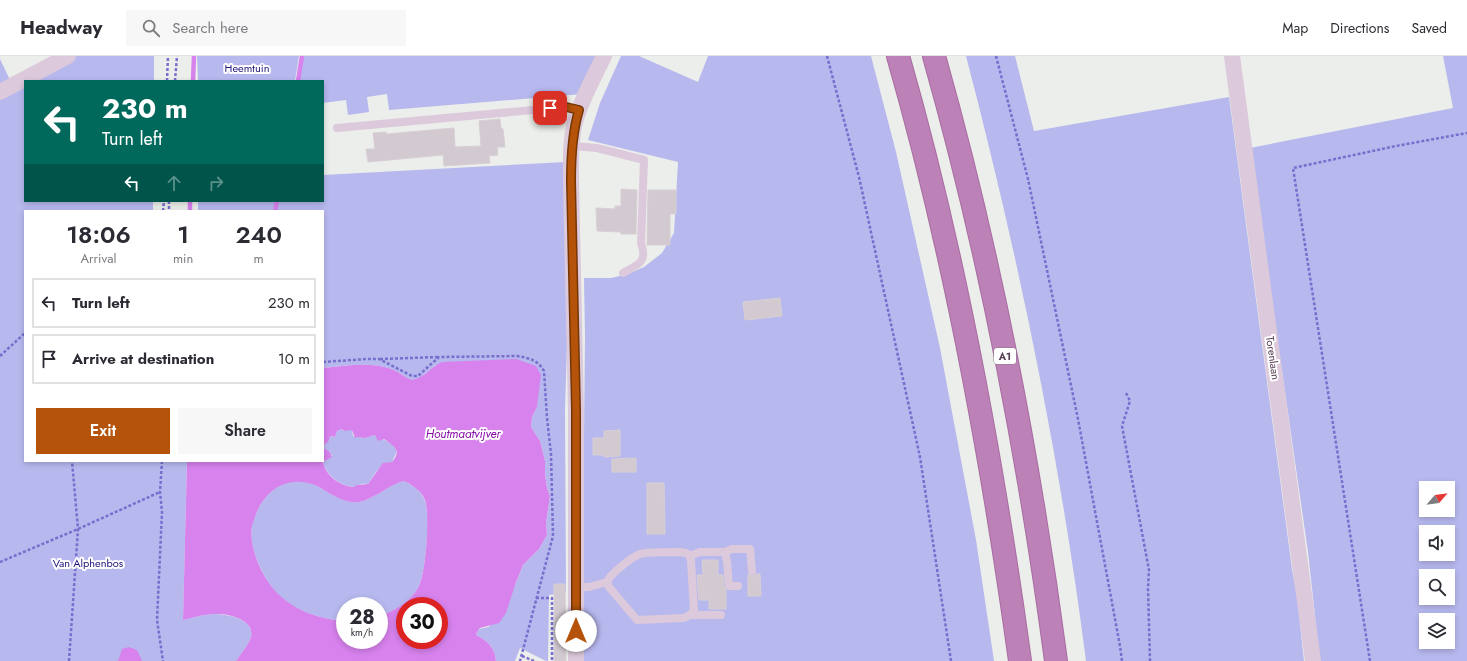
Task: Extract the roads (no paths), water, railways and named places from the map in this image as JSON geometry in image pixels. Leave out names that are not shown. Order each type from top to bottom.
[{"type":"highway","points":[[898,56],[911,100],[940,218],[973,368],[1010,584],[1020,661]]},
{"type":"highway","name":"A1","points":[[934,56],[973,207],[997,312],[1045,574],[1056,661]]},
{"type":"street","points":[[0,92],[68,56]]},
{"type":"street","points":[[576,661],[576,410],[571,181],[572,146],[575,123],[579,110],[604,56]]},
{"type":"street","name":"Torenlaan","points":[[1232,56],[1313,661]]},
{"type":"lane","points":[[337,128],[566,107],[579,110]]},
{"type":"lane","points":[[572,146],[597,148],[644,160],[641,244],[645,253],[642,261],[623,273]]},
{"type":"lane","points":[[576,587],[588,587],[607,582],[614,572],[641,554],[681,552],[690,556],[700,552],[725,552],[732,549],[750,549],[752,571]]},
{"type":"lane","points":[[725,552],[728,586],[738,586]]},
{"type":"lane","points":[[607,582],[609,587],[637,620],[684,618],[690,615],[694,610],[690,556]]},
{"type":"lane","points":[[690,615],[721,615]]},
{"type":"water","name":"Houtmaatvijver","points":[[516,359],[536,366],[541,375],[537,407],[532,417],[531,427],[540,441],[545,461],[547,488],[550,496],[546,523],[547,535],[539,549],[523,565],[506,613],[499,623],[480,628],[477,632],[476,635],[490,645],[494,652],[496,661],[236,661],[251,637],[249,626],[239,618],[219,614],[183,620],[187,462],[323,462],[330,476],[344,485],[354,487],[357,485],[368,484],[383,463],[392,462],[395,458],[396,449],[384,439],[378,441],[375,435],[365,438],[355,438],[352,430],[344,431],[342,429],[337,431],[335,437],[330,437],[324,448],[324,368],[367,365],[385,367],[394,370],[412,380],[424,375],[442,362]],"holes":[[[403,481],[410,484],[424,497],[427,518],[423,571],[418,588],[412,597],[448,597],[448,649],[396,649],[396,609],[388,612],[388,649],[336,649],[336,620],[323,618],[301,610],[282,598],[267,580],[255,554],[251,533],[260,505],[272,491],[288,483],[307,483],[317,486],[342,500],[353,502],[369,499]]]},
{"type":"water","name":"Houtmaatvijver","points":[[324,448],[330,452],[332,457],[324,461]]},
{"type":"water","points":[[129,647],[137,650],[142,661],[118,661],[122,649]]},
{"type":"waterway","points":[[193,80],[194,56]]},
{"type":"waterway","points":[[298,80],[302,56]]},
{"type":"waterway","points":[[190,202],[190,210]]},
{"type":"waterway","points":[[275,210],[277,202]]},
{"type":"park label","name":"Heemtuin","points":[[247,68]]},
{"type":"park label","name":"Van Alphenbos","points":[[88,563]]}]
